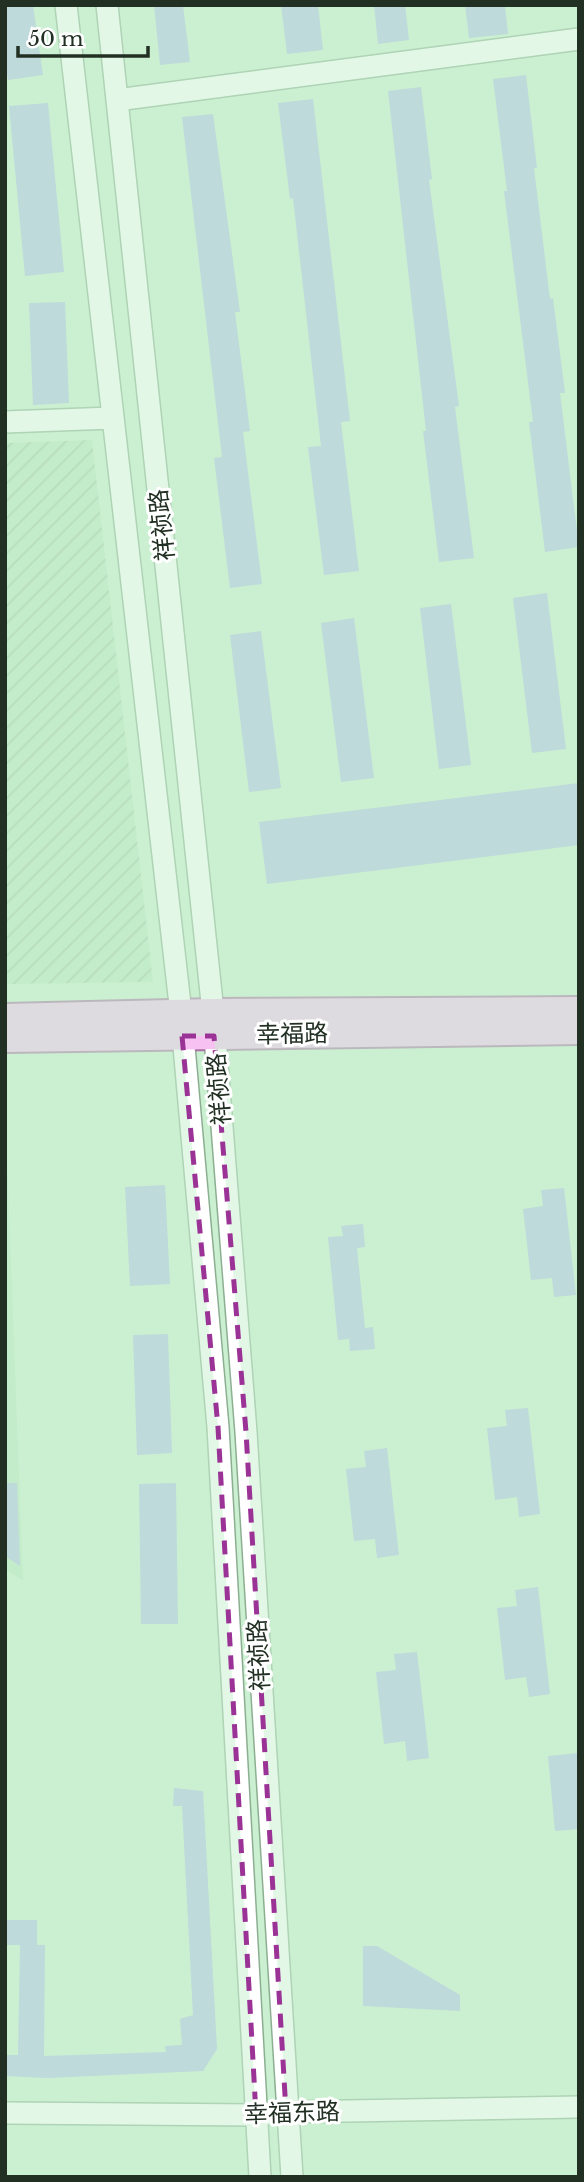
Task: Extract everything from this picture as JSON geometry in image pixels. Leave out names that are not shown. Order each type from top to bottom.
[{"type":"main road","name":"幸福路","points":[[214,1024],[579,1010]]},
{"type":"main road","name":"幸福路","points":[[5,1017],[181,1024],[579,1031]]},
{"type":"main road","name":"幸福路","points":[[5,1039],[181,1024]]},
{"type":"street","name":"祥祯路","points":[[66,5],[181,1024],[218,1427],[260,2177]]},
{"type":"street","name":"祥祯路","points":[[107,5],[214,1024],[246,1432],[292,2177]]},
{"type":"street","points":[[117,100],[579,38]]},
{"type":"street","points":[[5,422],[112,418]]},
{"type":"street","name":"幸福东路","points":[[5,2113],[256,2115],[286,2112],[579,2107]]},
{"type":"highlighted area","points":[[182,1036],[214,1036],[246,1432],[286,2112],[256,2115],[218,1427]]},
{"type":"shaded area","points":[[92,440],[153,982],[5,984],[5,443]]},
{"type":"shaded area","points":[[7,1158],[23,1580],[5,1570]]},
{"type":"building","points":[[5,5],[33,5],[43,75],[8,80],[5,61]]},
{"type":"building","points":[[154,5],[183,5],[190,62],[160,65]]},
{"type":"building","points":[[281,5],[318,5],[323,50],[287,54]]},
{"type":"building","points":[[374,5],[405,5],[409,40],[378,44]]},
{"type":"building","points":[[465,5],[505,5],[508,34],[469,38]]},
{"type":"building","points":[[526,75],[550,299],[553,298],[565,393],[560,393],[579,547],[545,552],[529,422],[533,422],[493,79]]},
{"type":"building","points":[[421,87],[432,179],[429,180],[459,406],[455,407],[474,558],[439,562],[388,91]]},
{"type":"building","points":[[313,99],[350,421],[341,422],[359,571],[324,575],[308,447],[321,446],[293,198],[290,199],[278,103]]},
{"type":"building","points":[[48,103],[64,272],[25,276],[9,106]]},
{"type":"building","points":[[213,114],[240,312],[235,312],[250,431],[243,432],[262,584],[230,588],[214,458],[222,457],[182,117]]},
{"type":"building","points":[[65,302],[69,403],[33,405],[29,303]]},
{"type":"building","points":[[547,593],[566,749],[532,753],[513,598]]},
{"type":"building","points":[[451,604],[471,765],[439,769],[420,608]]},
{"type":"building","points":[[354,618],[374,778],[341,782],[321,623]]},
{"type":"building","points":[[261,631],[281,788],[249,792],[230,635]]},
{"type":"building","points":[[579,783],[579,845],[267,884],[259,822]]},
{"type":"building","points":[[165,1185],[170,1284],[130,1286],[125,1187]]},
{"type":"building","points":[[564,1188],[576,1295],[554,1297],[552,1278],[531,1280],[523,1209],[543,1206],[541,1190]]},
{"type":"building","points":[[363,1224],[365,1247],[357,1248],[365,1328],[373,1327],[375,1349],[350,1351],[349,1339],[338,1340],[328,1237],[343,1236],[341,1226]]},
{"type":"building","points":[[168,1334],[172,1453],[137,1455],[133,1335]]},
{"type":"building","points":[[528,1408],[540,1514],[519,1517],[517,1497],[495,1500],[487,1428],[507,1426],[505,1410]]},
{"type":"building","points":[[387,1448],[399,1555],[377,1558],[375,1539],[354,1541],[346,1469],[366,1467],[364,1451]]},
{"type":"building","points":[[5,1483],[17,1483],[20,1566],[5,1556]]},
{"type":"building","points":[[176,1483],[178,1624],[141,1624],[139,1484]]},
{"type":"building","points":[[538,1587],[550,1694],[529,1697],[526,1677],[505,1680],[497,1608],[517,1606],[515,1590]]},
{"type":"building","points":[[417,1652],[429,1758],[407,1761],[405,1741],[384,1744],[376,1672],[396,1670],[394,1654]]},
{"type":"building","points":[[579,1753],[579,1829],[555,1831],[548,1756]]},
{"type":"building","points":[[174,1788],[203,1791],[217,2049],[203,2071],[47,2078],[5,2076],[5,2055],[18,2055],[20,1945],[5,1945],[5,1920],[37,1920],[37,1945],[45,1945],[44,2056],[166,2052],[165,2046],[182,2045],[180,2019],[193,2015],[182,1806],[173,1806]]},
{"type":"building","points":[[363,1946],[377,1946],[460,1995],[460,2011],[363,2006]]}]
